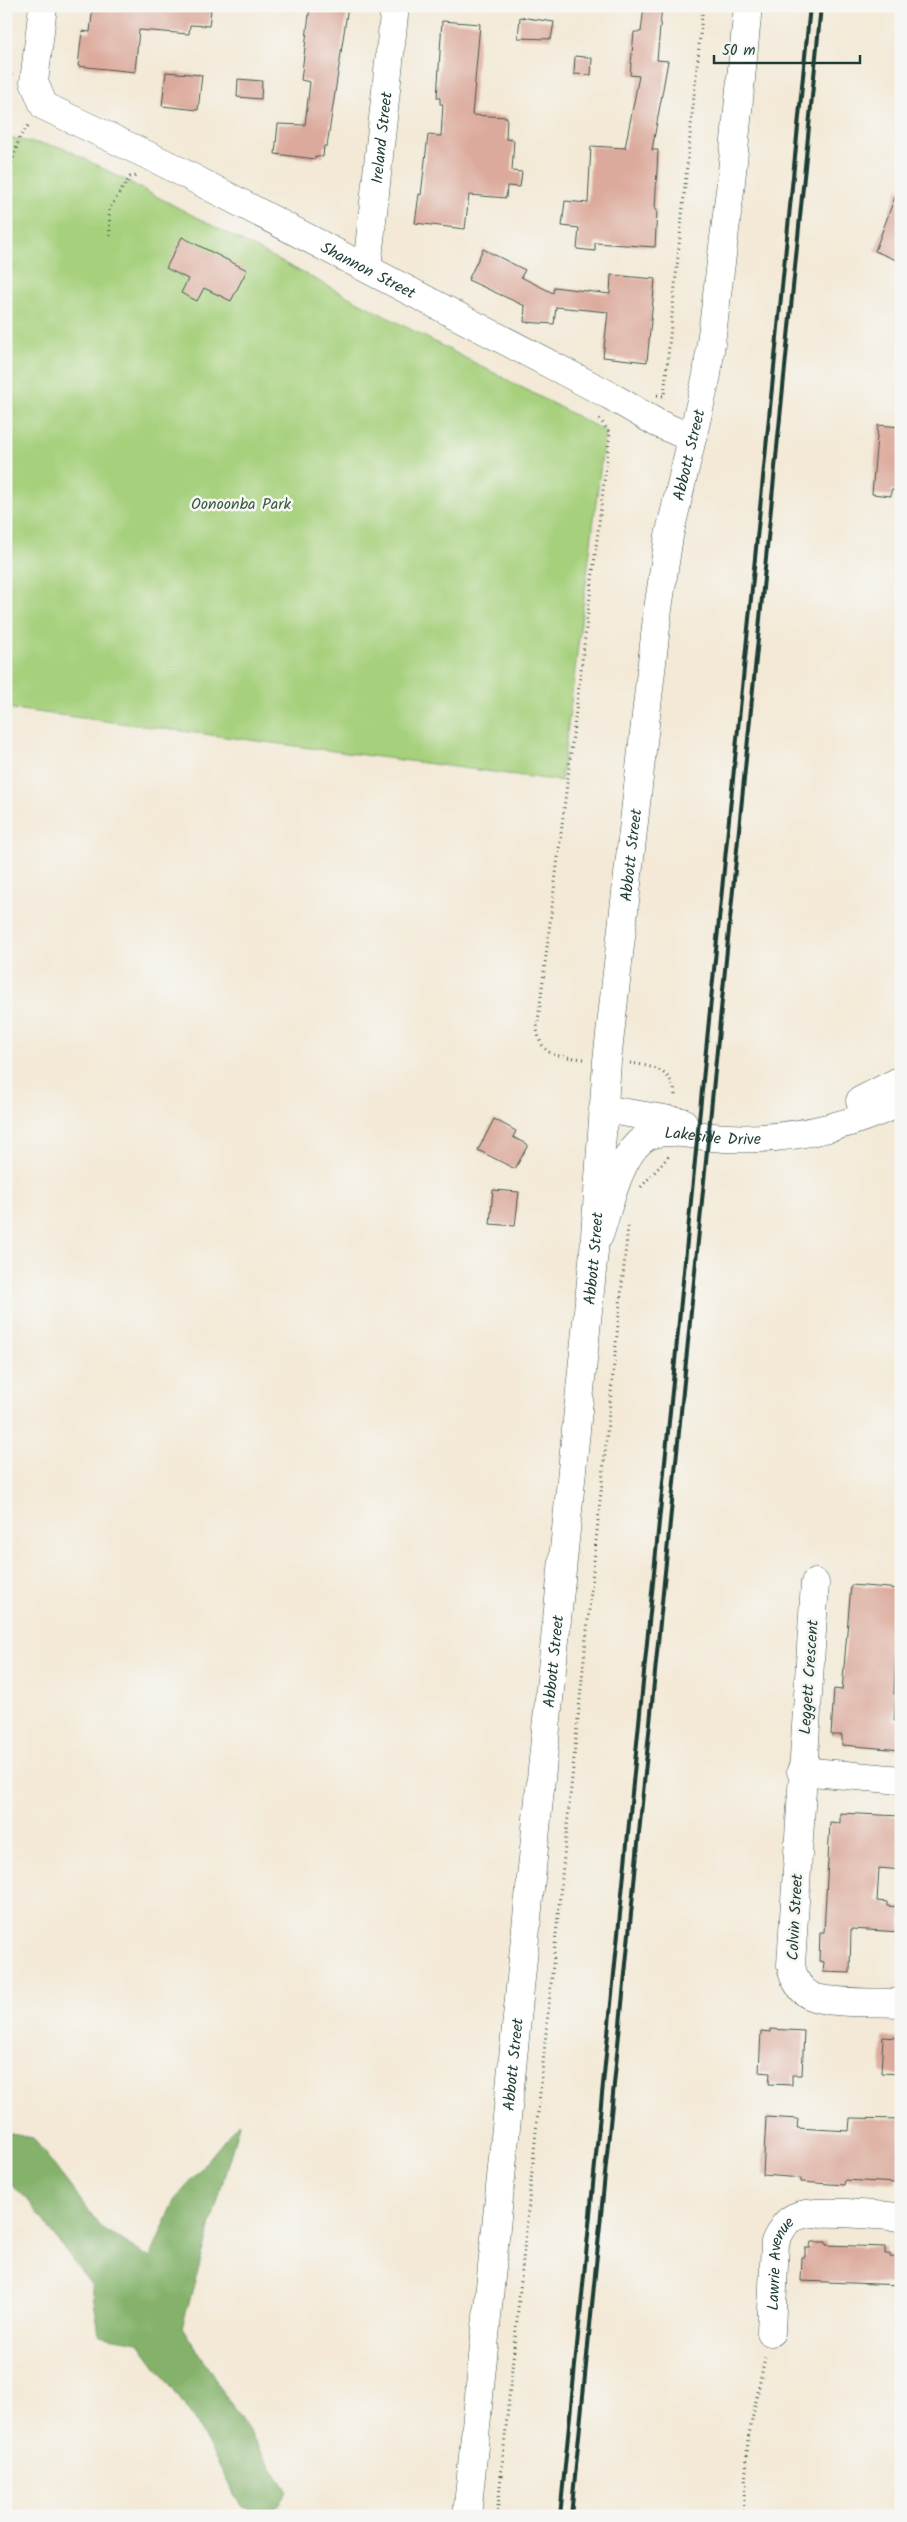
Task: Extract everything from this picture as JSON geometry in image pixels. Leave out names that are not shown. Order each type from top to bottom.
[{"type":"street","points":[[43,6],[34,82],[44,106]]},
{"type":"street","name":"Ireland Street","points":[[367,268],[395,6]]},
{"type":"street","name":"Abbott Street","points":[[467,2516],[594,1251],[603,1109],[658,609],[669,536],[707,375],[715,325],[748,6]]},
{"type":"street","name":"Shannon Street","points":[[44,106],[164,163],[609,395],[657,423],[691,438]]},
{"type":"street","name":"Lakeside Drive","points":[[594,1251],[620,1176],[633,1149],[646,1137],[673,1127],[724,1126],[812,1116],[854,1103],[901,1080]]},
{"type":"street","name":"Lakeside Drive","points":[[603,1109],[673,1127],[734,1139],[775,1139],[848,1124],[901,1102]]},
{"type":"street","name":"Leggett Crescent","points":[[801,1771],[815,1583]]},
{"type":"street","points":[[801,1771],[901,1780]]},
{"type":"street","name":"Colvin Street","points":[[801,1771],[790,1964],[793,1976],[800,1987],[811,1996],[818,1998],[901,2003]]},
{"type":"street","name":"Lawrie Avenue","points":[[771,2332],[775,2242],[779,2233],[793,2218],[815,2213],[901,2217]]},
{"type":"path","points":[[648,392],[664,396],[703,6]]},
{"type":"path","points":[[6,182],[20,136],[44,106]]},
{"type":"path","points":[[110,236],[109,209],[130,177],[158,173],[164,163]]},
{"type":"path","points":[[609,395],[599,418],[610,433],[536,1029],[538,1041],[552,1054],[648,1065],[659,1068],[668,1076],[675,1094],[670,1154],[638,1191]]},
{"type":"path","points":[[497,2516],[629,1221]]},
{"type":"path","points":[[743,2516],[748,2439],[771,2332]]},
{"type":"green space","name":"Oonoonba Park","points":[[9,138],[64,148],[605,431],[561,781],[6,708],[6,147]]},
{"type":"green space","points":[[240,2121],[182,2327],[287,2492],[271,2515],[241,2507],[194,2418],[138,2342],[99,2335],[92,2286],[28,2200],[6,2179],[6,2133],[33,2138],[102,2228],[150,2258],[175,2200]]},
{"type":"building","points":[[93,6],[135,6],[168,9],[168,6],[191,6],[191,9],[211,10],[209,26],[190,25],[189,34],[139,30],[135,72],[78,66],[82,31],[90,32]]},
{"type":"building","points":[[310,6],[348,6],[327,146],[324,146],[323,157],[315,156],[315,159],[275,154],[278,124],[305,125],[310,82],[301,80]]},
{"type":"building","points":[[644,6],[662,6],[657,60],[668,61],[652,150],[658,150],[655,247],[595,243],[595,251],[577,249],[579,228],[562,226],[565,201],[588,203],[591,146],[625,148],[639,76],[630,75],[634,32],[641,32]]},
{"type":"building","points":[[520,17],[554,22],[551,39],[518,38]]},
{"type":"building","points":[[442,21],[480,24],[472,115],[507,117],[506,139],[514,140],[512,171],[522,172],[520,187],[507,186],[506,198],[469,195],[465,229],[415,223],[419,194],[421,195],[428,135],[441,136],[443,104],[440,104],[440,98],[437,98]]},
{"type":"building","points":[[575,56],[592,58],[591,75],[574,74]]},
{"type":"building","points":[[166,72],[202,75],[198,110],[162,106]]},
{"type":"building","points":[[238,79],[262,81],[261,99],[237,97]]},
{"type":"building","points":[[899,186],[901,248],[896,260],[875,251]]},
{"type":"building","points":[[182,237],[247,270],[231,301],[204,288],[197,301],[181,293],[188,279],[166,268]]},
{"type":"building","points":[[483,249],[525,270],[521,277],[553,293],[554,287],[610,294],[611,275],[655,279],[647,362],[603,357],[608,312],[556,307],[554,324],[524,322],[525,306],[468,280]]},
{"type":"building","points":[[878,425],[901,427],[901,470],[898,491],[891,490],[891,496],[872,494]]},
{"type":"building","points":[[494,1119],[516,1131],[513,1137],[528,1145],[515,1169],[478,1150]]},
{"type":"building","points":[[493,1190],[519,1192],[515,1226],[490,1224]]},
{"type":"building","points":[[851,1585],[901,1589],[901,1654],[896,1654],[894,1721],[901,1721],[901,1750],[842,1745],[842,1735],[831,1735],[834,1689],[842,1690]]},
{"type":"building","points":[[840,1813],[901,1816],[901,1870],[879,1868],[877,1901],[887,1902],[887,1906],[901,1907],[901,1932],[851,1929],[850,1973],[823,1972],[824,1962],[819,1961],[820,1932],[824,1932],[830,1822],[840,1823]]},
{"type":"building","points":[[770,2029],[804,2031],[802,2075],[792,2075],[792,2085],[769,2084],[770,2073],[759,2072],[761,2031],[770,2032]]},
{"type":"building","points":[[883,2037],[899,2038],[901,2074],[881,2073]]},
{"type":"building","points":[[766,2117],[798,2119],[797,2128],[849,2131],[850,2118],[901,2119],[901,2178],[896,2178],[896,2183],[845,2180],[844,2185],[801,2182],[801,2178],[763,2175]]},
{"type":"building","points":[[811,2242],[826,2242],[826,2245],[885,2247],[885,2254],[890,2254],[890,2257],[901,2258],[901,2285],[801,2281],[802,2257],[805,2257],[805,2248],[810,2248]]},
{"type":"railway","points":[[560,2516],[810,6]]},
{"type":"railway","points":[[571,2516],[821,6]]}]
